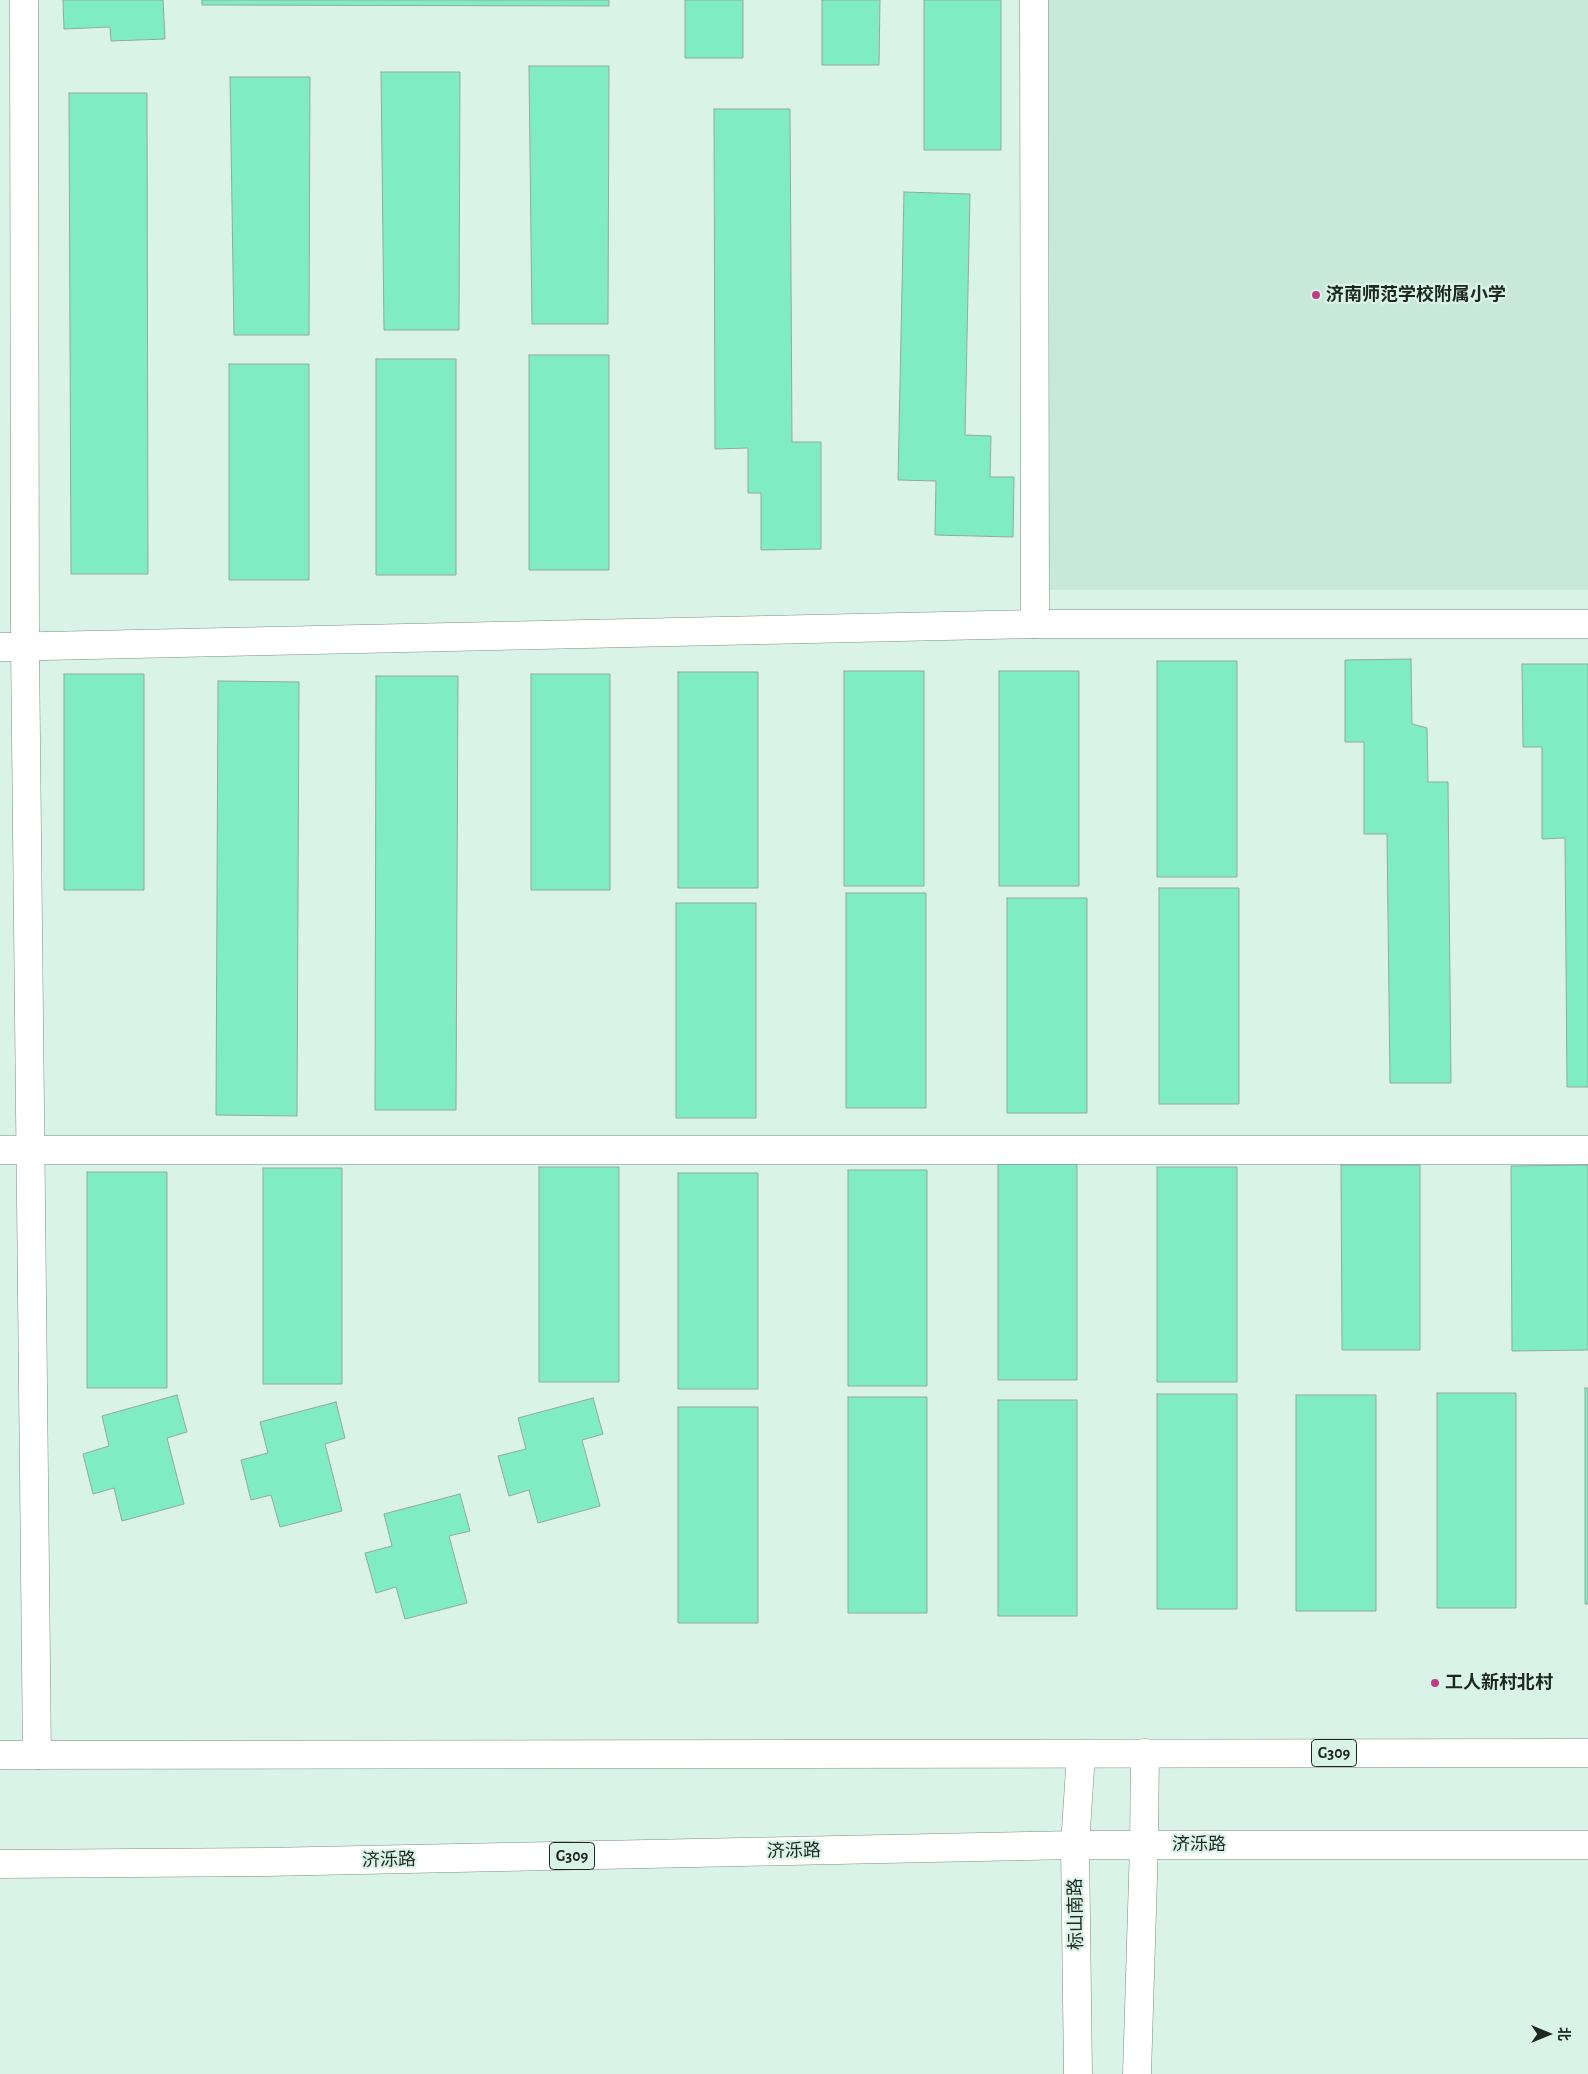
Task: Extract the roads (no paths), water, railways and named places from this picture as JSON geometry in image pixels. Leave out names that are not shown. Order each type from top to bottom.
[{"type":"main road","points":[[24,0],[12,647],[31,1150],[37,1755]]},
{"type":"main road","points":[[1034,0],[1035,624]]},
{"type":"main road","points":[[12,647],[1035,624],[1588,624]]},
{"type":"main road","points":[[0,1150],[1588,1150]]},
{"type":"main road","points":[[1137,2074],[1145,1753]]},
{"type":"main road","name":"G309","points":[[0,1755],[1588,1753]]},
{"type":"main road","name":"标山南路","points":[[1078,2074],[1075,1844],[1081,1754]]},
{"type":"main road","name":"济泺路","points":[[0,1864],[276,1862],[1075,1844],[1588,1845]]},
{"type":"place","name":"济南师范学校附属小学","points":[[1316,295]]},
{"type":"place","name":"工人新村北村","points":[[1435,1683]]}]
